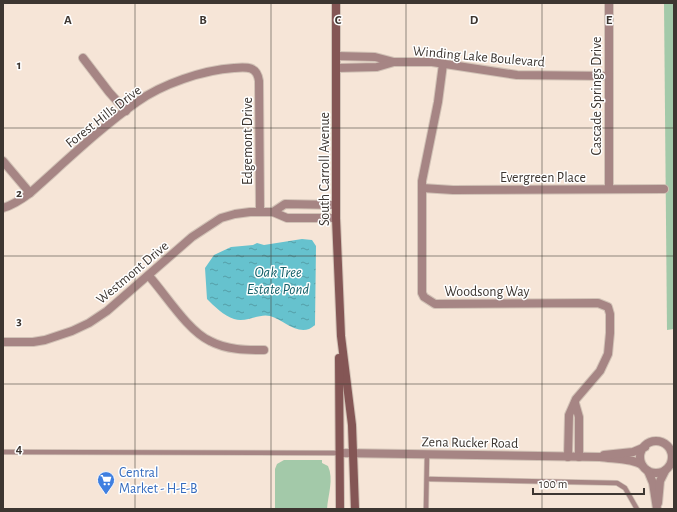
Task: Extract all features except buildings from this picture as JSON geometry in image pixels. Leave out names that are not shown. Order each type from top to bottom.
[{"type":"main road","name":"South Carroll Avenue","points":[[336,3],[336,218],[341,336],[352,425],[355,509]]},
{"type":"main road","name":"South Carroll Avenue","points":[[340,509],[339,362],[341,336]]},
{"type":"street","name":"Cascade Springs Drive","points":[[609,3],[609,189]]},
{"type":"street","name":"Winding Lake Boulevard","points":[[336,56],[375,57],[394,62],[432,62],[517,75],[609,76]]},
{"type":"street","points":[[83,58],[109,92],[126,111]]},
{"type":"street","name":"Winding Lake Boulevard","points":[[336,68],[377,67],[394,62]]},
{"type":"street","name":"Woodsong Way","points":[[443,64],[438,102],[425,165],[422,188],[422,292],[424,297],[429,302],[435,304],[598,303],[608,308],[610,314],[608,354],[600,371],[576,399],[569,415],[568,456]]},
{"type":"street","name":"Forest Hills Drive","points":[[3,208],[21,200],[30,193],[104,128],[138,101],[170,84],[201,73],[242,68],[255,70]]},
{"type":"street","name":"Edgemont Drive","points":[[255,70],[258,73],[259,81],[260,212]]},
{"type":"street","points":[[3,161],[30,193]]},
{"type":"street","name":"Evergreen Place","points":[[422,188],[452,190],[664,189]]},
{"type":"street","name":"Westmont Drive","points":[[273,212],[285,204],[336,205]]},
{"type":"street","name":"Westmont Drive","points":[[3,342],[33,342],[45,340],[72,331],[107,311],[192,237],[221,218],[235,214],[273,212],[287,218],[336,218]]},
{"type":"street","points":[[148,276],[189,326],[209,341],[230,348],[264,350]]},
{"type":"street","points":[[575,403],[579,416],[579,457]]},
{"type":"street","points":[[659,441],[672,450],[673,456],[670,467],[660,481],[657,508],[653,484],[645,468],[641,453],[644,447],[651,442],[659,441]]},
{"type":"street","name":"Zena Rucker Road","points":[[600,457],[606,454],[633,452],[644,447]]},
{"type":"street","name":"Zena Rucker Road","points":[[340,453],[600,457],[633,460],[637,461],[645,468]]},
{"type":"street","points":[[645,468],[656,474],[670,467]]},
{"type":"lane","points":[[3,452],[340,453]]},
{"type":"lane","points":[[426,509],[427,454]]},
{"type":"lane","points":[[427,479],[617,483],[625,488],[637,509]]},
{"type":"green space","points":[[664,3],[674,3],[674,329],[667,330]]},
{"type":"green space","points":[[284,460],[322,460],[322,463],[328,466],[331,482],[327,509],[275,509],[275,469],[277,464]]},
{"type":"water","name":"Oak Tree Estate Pond","points":[[302,239],[312,240],[316,246],[315,325],[309,329],[298,329],[276,318],[266,315],[244,320],[230,318],[216,308],[207,299],[205,268],[214,255],[231,247],[253,245],[257,243],[264,245]]},
{"type":"place","name":"Central Market - H-E-B","points":[[106,495]]}]
